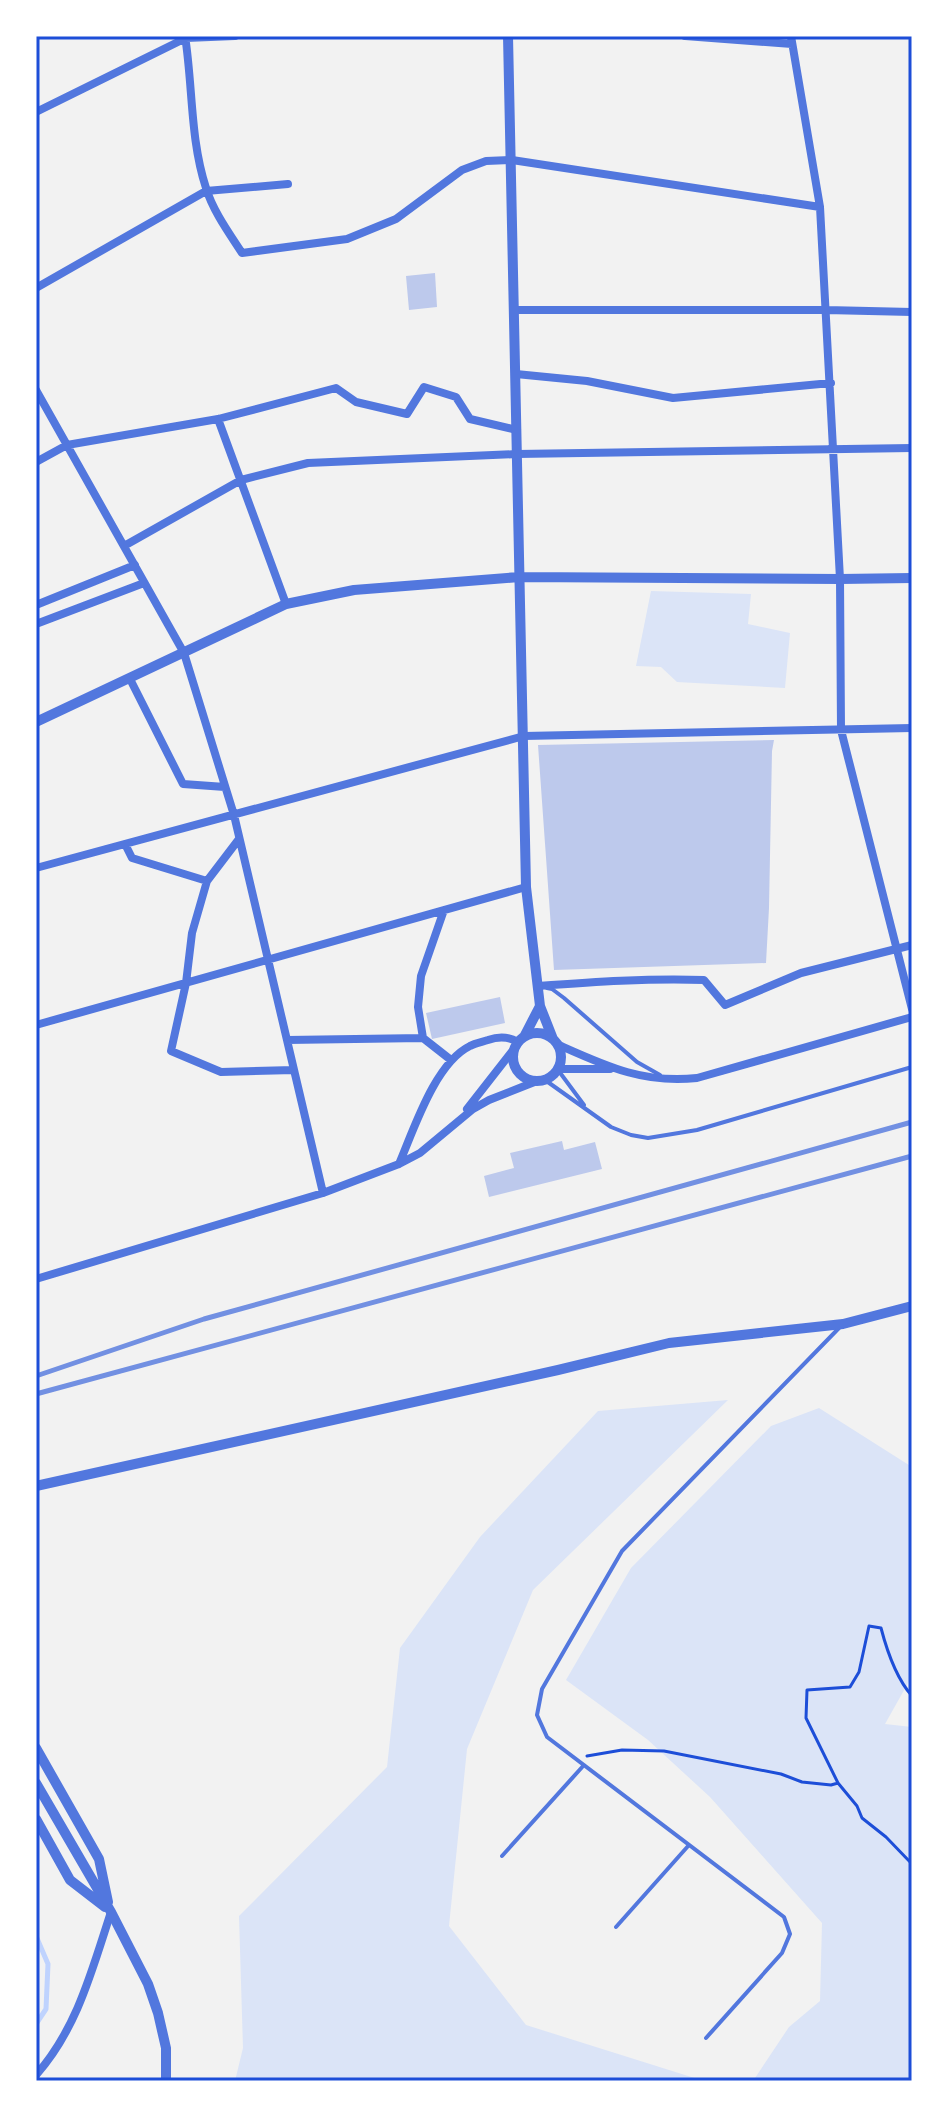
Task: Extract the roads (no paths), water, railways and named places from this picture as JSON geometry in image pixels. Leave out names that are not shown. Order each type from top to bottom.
[{"type":"street","points":[[36,112],[186,37],[235,36]]},
{"type":"street","points":[[36,1279],[323,1193],[399,1164],[420,1153],[489,1100],[553,1076],[558,1069],[561,1053],[540,1006],[526,887],[508,36]]},
{"type":"street","points":[[685,36],[792,40],[820,207],[840,579],[841,730],[912,1009]]},
{"type":"street","points":[[186,37],[196,147],[206,191],[242,253],[347,239],[396,219],[462,170],[486,161],[512,160],[820,207]]},
{"type":"street","points":[[36,288],[206,191],[288,184]]},
{"type":"street","points":[[515,310],[912,312]]},
{"type":"street","points":[[516,374],[587,381],[673,398],[831,383]]},
{"type":"street","points":[[36,462],[67,445],[218,419],[336,388],[356,402],[407,414],[424,387],[456,397],[470,419],[517,430]]},
{"type":"street","points":[[36,390],[184,653],[234,815],[323,1193]]},
{"type":"street","points":[[218,419],[286,604]]},
{"type":"street","points":[[124,546],[241,480],[308,463],[517,454],[912,448]]},
{"type":"street","points":[[36,605],[135,565]]},
{"type":"street","points":[[36,722],[286,604],[354,590],[519,577],[912,578]]},
{"type":"street","points":[[36,624],[144,583]]},
{"type":"street","points":[[130,679],[183,784],[225,787]]},
{"type":"street","points":[[36,868],[524,736],[912,728]]},
{"type":"street","points":[[239,839],[207,881],[192,933],[186,983],[171,1051],[221,1072],[294,1070]]},
{"type":"street","points":[[125,844],[132,858],[207,881]]},
{"type":"street","points":[[36,1025],[526,887]]},
{"type":"street","points":[[423,1038],[418,1007],[421,976],[444,910]]},
{"type":"street","points":[[538,986],[704,980],[725,1005],[801,973],[912,945]]},
{"type":"street","points":[[540,1006],[513,1056],[517,1071],[529,1080],[541,1081]]},
{"type":"street","points":[[457,1122],[519,1043],[538,1033],[546,1034],[556,1042],[618,1070],[646,1078],[673,1080],[697,1078],[912,1017]]},
{"type":"street","points":[[399,1164],[436,1080],[451,1060],[469,1046],[498,1037],[512,1038],[519,1043]]},
{"type":"street","points":[[287,1040],[423,1038],[451,1060]]},
{"type":"street","points":[[558,1069],[618,1070]]},
{"type":"street","points":[[36,1486],[512,1381],[669,1343],[843,1324],[912,1306]]},
{"type":"street","points":[[36,1748],[99,1859],[111,1912],[74,2019],[36,2075]]},
{"type":"street","points":[[36,1783],[111,1912],[148,1984],[166,2048],[166,2081]]},
{"type":"street","points":[[36,1819],[70,1880],[111,1912]]},
{"type":"lane","points":[[538,986],[552,989],[637,1062],[673,1080]]},
{"type":"lane","points":[[541,1081],[611,1127],[648,1138],[697,1130],[912,1067]]},
{"type":"lane","points":[[558,1069],[591,1113]]},
{"type":"lane","points":[[706,2038],[782,1953],[790,1934],[784,1917],[547,1737],[537,1715],[542,1689],[622,1551],[843,1324]]},
{"type":"lane","points":[[502,1856],[584,1765]]},
{"type":"lane","points":[[616,1927],[689,1845]]},
{"type":"waterway","points":[[36,1936],[48,1964],[46,2009],[36,2024]]},
{"type":"railway","points":[[36,1376],[204,1319],[912,1122]]},
{"type":"railway","points":[[36,1394],[912,1156]]}]
